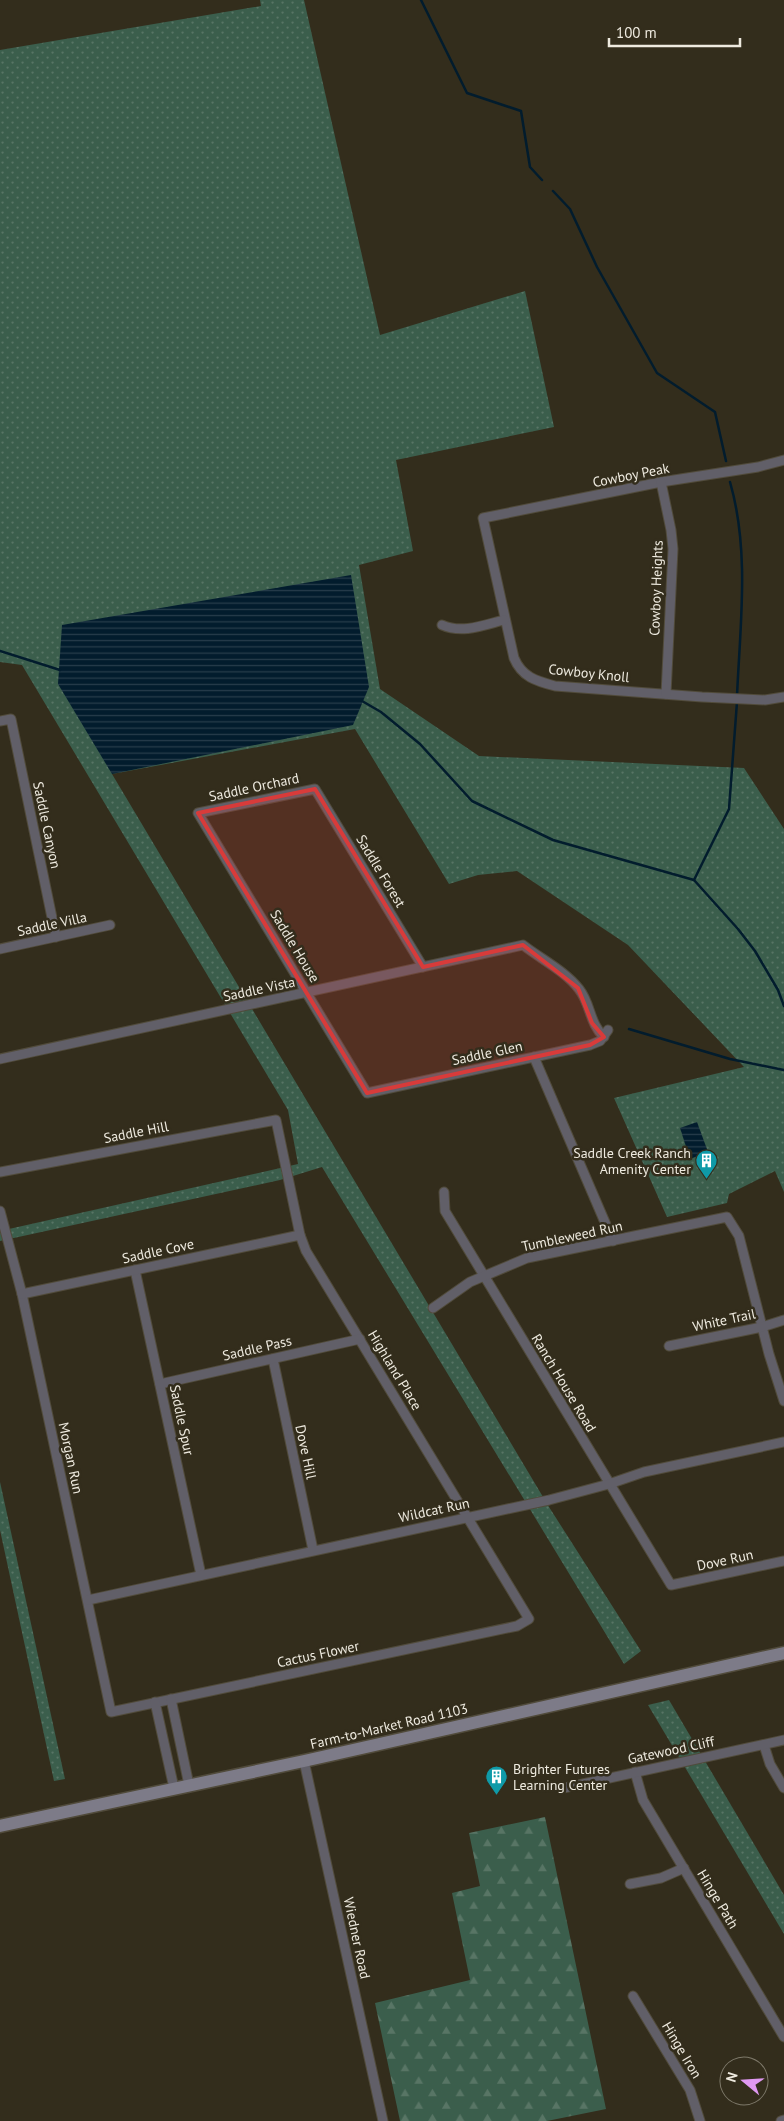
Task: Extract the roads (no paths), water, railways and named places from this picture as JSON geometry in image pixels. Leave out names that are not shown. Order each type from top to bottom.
[{"type":"main road","name":"Farm-to-Market Road 1103","points":[[0,1826],[304,1761],[784,1653]]},
{"type":"street","name":"Cowboy Peak","points":[[483,518],[661,482],[758,467],[784,460]]},
{"type":"street","name":"Cowboy Heights","points":[[661,482],[673,549],[666,694]]},
{"type":"street","name":"Cowboy Knoll","points":[[483,518],[504,620],[518,668],[536,681],[555,686],[765,700],[784,696]]},
{"type":"street","points":[[442,625],[452,630],[504,620]]},
{"type":"street","name":"Saddle Canyon","points":[[0,721],[11,719],[56,937]]},
{"type":"street","name":"Saddle Orchard","points":[[198,813],[315,788]]},
{"type":"street","name":"Saddle Forest","points":[[315,788],[423,967]]},
{"type":"street","name":"Saddle House","points":[[198,813],[367,1093]]},
{"type":"street","name":"Saddle Villa","points":[[0,949],[110,925]]},
{"type":"street","name":"Saddle Vista","points":[[0,1059],[523,945],[578,988],[592,1023],[606,1034]]},
{"type":"street","name":"Saddle Glen","points":[[367,1093],[590,1045],[606,1034]]},
{"type":"street","points":[[534,1057],[613,1241]]},
{"type":"street","name":"Saddle Hill","points":[[0,1172],[276,1120]]},
{"type":"street","name":"Highland Place","points":[[276,1120],[300,1235],[306,1251],[529,1619]]},
{"type":"street","name":"Ranch House Road","points":[[444,1192],[445,1211],[483,1277],[671,1585]]},
{"type":"street","name":"Morgan Run","points":[[0,1211],[22,1294],[111,1712]]},
{"type":"street","name":"Tumbleweed Run","points":[[433,1308],[470,1282],[527,1258],[727,1217],[739,1236],[762,1326]]},
{"type":"street","name":"Saddle Cove","points":[[22,1294],[300,1235]]},
{"type":"street","name":"Saddle Spur","points":[[136,1270],[202,1575]]},
{"type":"street","name":"White Trail","points":[[669,1346],[784,1320]]},
{"type":"street","points":[[762,1326],[784,1401]]},
{"type":"street","name":"Saddle Pass","points":[[160,1384],[360,1339]]},
{"type":"street","name":"Dove Hill","points":[[272,1359],[313,1550]]},
{"type":"street","name":"Wildcat Run","points":[[88,1600],[468,1516],[549,1500],[609,1484],[644,1472],[784,1442]]},
{"type":"street","name":"Dove Run","points":[[671,1585],[784,1561]]},
{"type":"street","name":"Cactus Flower","points":[[111,1712],[517,1626],[529,1619]]},
{"type":"street","points":[[171,1699],[189,1785]]},
{"type":"street","points":[[156,1702],[174,1788]]},
{"type":"street","name":"Gatewood Cliff","points":[[564,1788],[784,1740]]},
{"type":"street","points":[[764,1745],[770,1764],[784,1788]]},
{"type":"street","name":"Wiedner Road","points":[[304,1761],[383,2121]]},
{"type":"street","name":"Hinge Path","points":[[635,1772],[643,1800],[784,2037]]},
{"type":"street","points":[[630,1884],[662,1878],[684,1868]]},
{"type":"street","name":"Hinge Iron","points":[[634,1996],[690,2090],[700,2121]]},
{"type":"water","points":[[351,575],[369,687],[353,725],[112,774],[58,684],[62,625]]},
{"type":"water","points":[[697,1122],[708,1152],[690,1159],[680,1128]]},
{"type":"waterway","points":[[421,0],[467,93],[521,111],[530,167],[542,180]]},
{"type":"waterway","points":[[553,191],[570,209],[597,267],[657,373],[715,412],[726,461]]},
{"type":"waterway","points":[[730,482],[736,508],[742,562],[737,696]]},
{"type":"waterway","points":[[0,651],[60,670]]},
{"type":"waterway","points":[[362,701],[381,712],[420,744],[472,801],[553,840],[694,880],[755,951],[778,990],[784,1006]]},
{"type":"waterway","points":[[694,880],[729,809],[737,702]]},
{"type":"waterway","points":[[629,1029],[730,1059],[784,1070]]},
{"type":"place","name":"Saddle Creek Ranch Amenity Center","points":[[707,1180]]},
{"type":"place","name":"Brighter Futures Learning Center","points":[[497,1796]]}]
